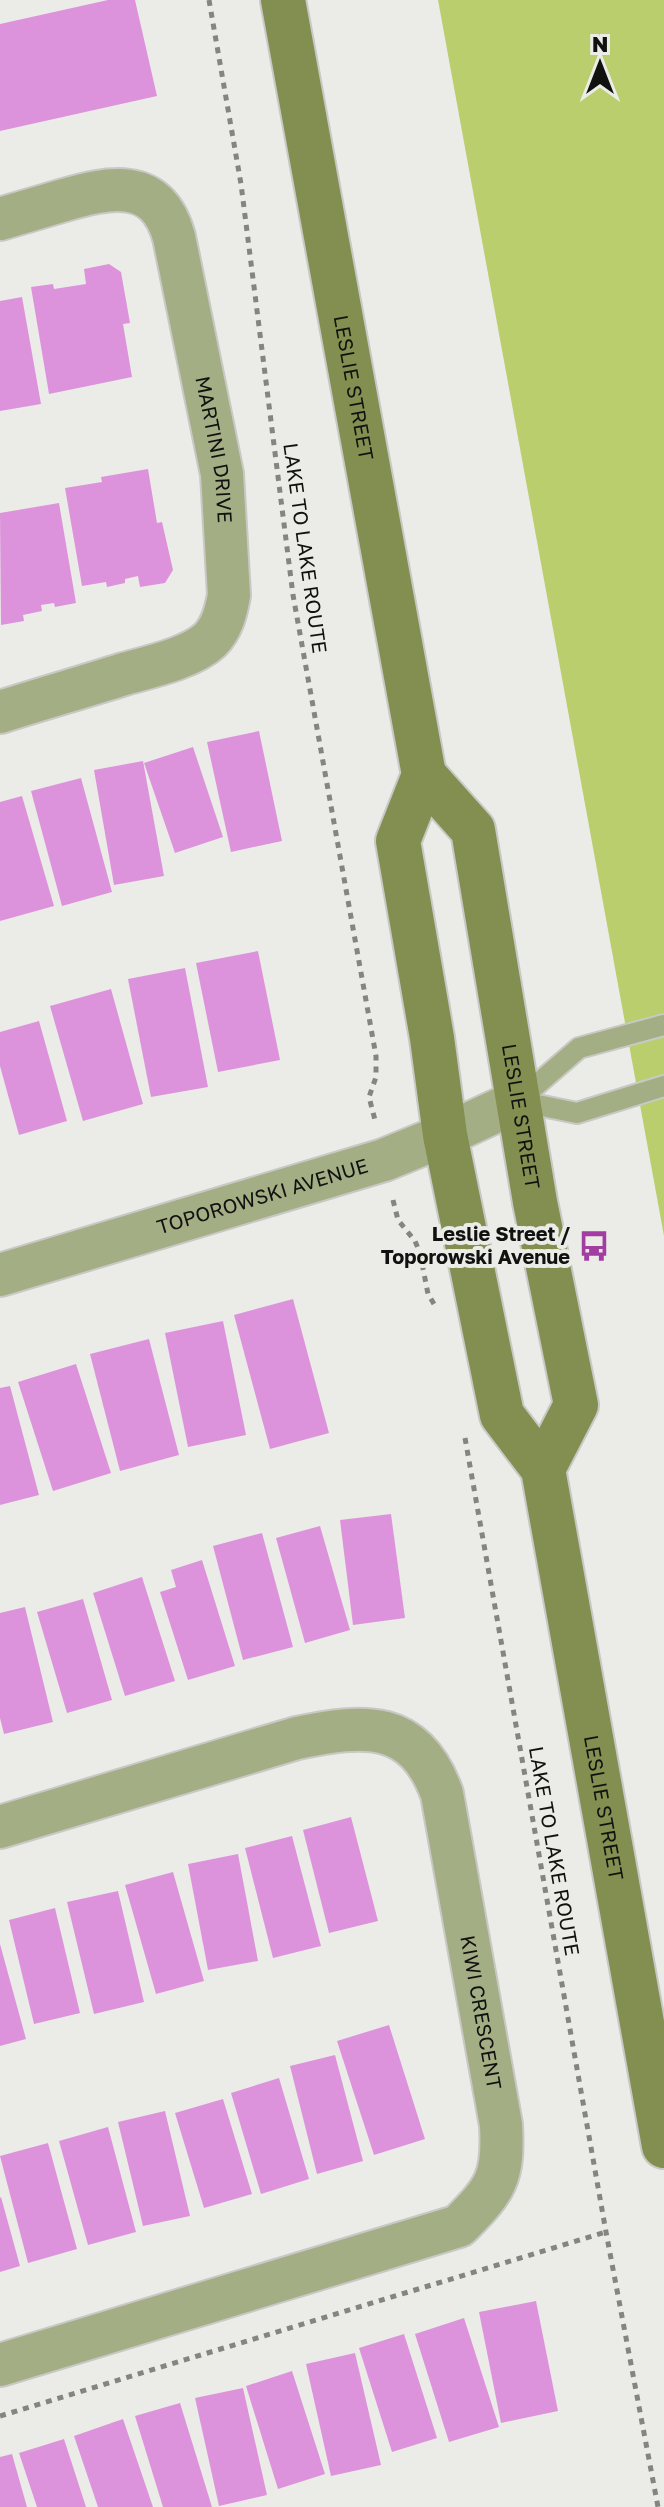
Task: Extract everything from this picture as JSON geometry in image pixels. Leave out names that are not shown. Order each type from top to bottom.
[{"type":"main road","name":"LESLIE STREET","points":[[283,0],[424,775],[473,830],[518,1101],[576,1405],[543,1469]]},
{"type":"main road","name":"LESLIE STREET","points":[[424,775],[398,841],[432,1038],[445,1135],[502,1415],[543,1469],[664,2146]]},
{"type":"street","name":"MARTINI DRIVE","points":[[0,219],[105,190],[143,194],[164,210],[174,237],[222,474],[229,595],[226,613],[217,630],[209,641],[191,651],[0,712]]},
{"type":"street","name":"TOPOROWSKI AVENUE","points":[[0,1275],[384,1160],[518,1101]]},
{"type":"street","name":"KIWI CRESCENT","points":[[0,1827],[297,1738],[331,1731],[366,1730],[399,1736],[420,1752],[442,1794],[501,2125],[503,2154],[500,2175],[477,2208],[459,2226],[0,2365]]},
{"type":"lane","points":[[518,1101],[579,1048],[664,1025]]},
{"type":"lane","points":[[518,1101],[577,1113],[664,1086]]},
{"type":"path","name":"LAKE TO LAKE ROUTE","points":[[209,0],[241,184],[293,595],[376,1056],[376,1077],[369,1097]]},
{"type":"path","points":[[396,1210],[398,1220],[415,1241],[420,1253],[428,1294],[439,1314]]},
{"type":"path","name":"LAKE TO LAKE ROUTE","points":[[464,1431],[658,2507]]},
{"type":"path","points":[[0,2416],[606,2232]]},
{"type":"green space","points":[[438,0],[664,0],[664,1236]]},
{"type":"building","points":[[108,0],[135,0],[157,96],[0,131],[0,24]]},
{"type":"building","points":[[109,264],[121,272],[130,323],[123,324],[132,377],[49,394],[31,287],[53,284],[54,289],[86,284],[84,269]]},
{"type":"building","points":[[22,297],[41,404],[0,411],[0,301]]},
{"type":"building","points":[[148,469],[157,523],[162,522],[173,570],[165,583],[140,587],[138,576],[107,587],[106,582],[82,586],[65,488],[102,482],[101,477]]},
{"type":"building","points":[[59,503],[76,603],[55,607],[54,603],[41,605],[42,611],[23,615],[24,621],[1,625],[0,513]]},
{"type":"building","points":[[259,731],[282,841],[231,852],[207,742]]},
{"type":"building","points":[[193,747],[223,837],[175,853],[144,763]]},
{"type":"building","points":[[143,761],[164,876],[114,885],[94,770]]},
{"type":"building","points":[[81,778],[112,892],[62,906],[31,791]]},
{"type":"building","points":[[22,796],[54,906],[0,921],[0,802]]},
{"type":"building","points":[[258,951],[280,1060],[218,1072],[196,963]]},
{"type":"building","points":[[185,968],[208,1087],[151,1097],[128,979]]},
{"type":"building","points":[[111,989],[143,1104],[83,1121],[50,1006]]},
{"type":"building","points":[[39,1021],[67,1121],[19,1135],[0,1066],[0,1032]]},
{"type":"building","points":[[293,1299],[329,1433],[270,1449],[234,1315]]},
{"type":"building","points":[[223,1321],[246,1435],[188,1447],[165,1333]]},
{"type":"building","points":[[149,1339],[179,1455],[120,1471],[90,1354]]},
{"type":"building","points":[[76,1364],[111,1473],[53,1491],[18,1382]]},
{"type":"building","points":[[10,1386],[39,1495],[0,1505],[0,1388]]},
{"type":"building","points":[[391,1514],[405,1618],[353,1625],[340,1520]]},
{"type":"building","points":[[320,1526],[350,1630],[305,1643],[276,1538]]},
{"type":"building","points":[[262,1533],[293,1647],[243,1660],[213,1546]]},
{"type":"building","points":[[202,1560],[235,1666],[188,1680],[160,1592],[176,1587],[171,1570]]},
{"type":"building","points":[[142,1577],[175,1681],[125,1696],[93,1593]]},
{"type":"building","points":[[83,1599],[112,1700],[67,1713],[37,1612]]},
{"type":"building","points":[[25,1607],[53,1722],[4,1734],[0,1718],[0,1613]]},
{"type":"building","points":[[351,1817],[378,1921],[329,1933],[303,1830]]},
{"type":"building","points":[[292,1836],[321,1946],[273,1958],[245,1848]]},
{"type":"building","points":[[238,1854],[258,1961],[208,1970],[188,1864]]},
{"type":"building","points":[[173,1872],[204,1981],[156,1994],[125,1885]]},
{"type":"building","points":[[118,1891],[144,2002],[94,2014],[67,1902]]},
{"type":"building","points":[[55,1908],[80,2013],[34,2024],[9,1920]]},
{"type":"building","points":[[0,1944],[26,2039],[0,2046]]},
{"type":"building","points":[[389,2025],[425,2139],[374,2155],[337,2041]]},
{"type":"building","points":[[335,2055],[363,2161],[317,2174],[290,2066]]},
{"type":"building","points":[[279,2078],[309,2179],[261,2194],[231,2093]]},
{"type":"building","points":[[223,2099],[252,2194],[204,2208],[175,2113]]},
{"type":"building","points":[[165,2111],[190,2216],[143,2226],[118,2122]]},
{"type":"building","points":[[108,2127],[136,2232],[88,2245],[59,2141]]},
{"type":"building","points":[[48,2143],[77,2249],[28,2263],[0,2156]]},
{"type":"building","points":[[0,2198],[20,2266],[0,2272]]},
{"type":"building","points":[[536,2301],[558,2411],[501,2423],[479,2312]]},
{"type":"building","points":[[464,2318],[499,2427],[449,2442],[415,2334]]},
{"type":"building","points":[[404,2334],[437,2438],[392,2452],[359,2348]]},
{"type":"building","points":[[355,2353],[381,2465],[331,2476],[306,2364]]},
{"type":"building","points":[[292,2371],[325,2474],[278,2489],[246,2386]]},
{"type":"building","points":[[243,2388],[267,2495],[219,2506],[195,2398]]},
{"type":"building","points":[[180,2403],[212,2507],[163,2507],[135,2416]]},
{"type":"building","points":[[123,2419],[153,2507],[98,2507],[74,2436]]},
{"type":"building","points":[[64,2439],[86,2507],[37,2507],[19,2453]]},
{"type":"building","points":[[12,2454],[27,2507],[0,2507],[0,2457]]},
{"type":"place","name":"Leslie Street / Toporowski Avenue","points":[[594,1246]]}]
